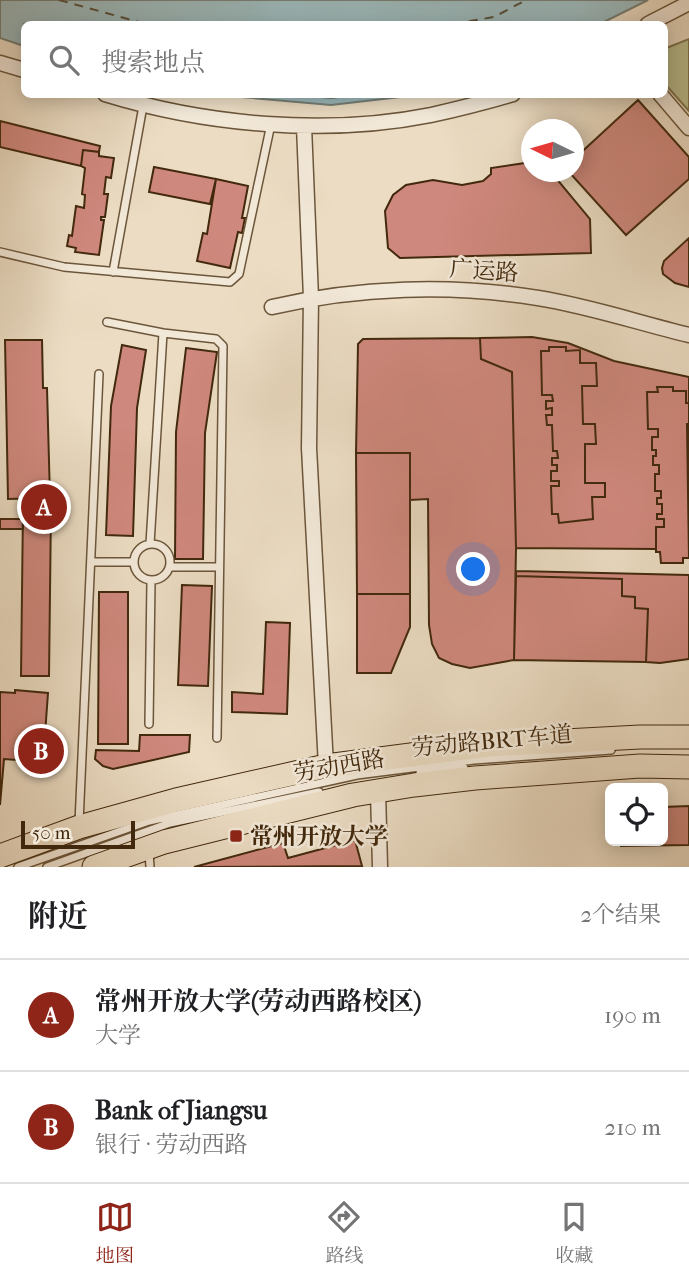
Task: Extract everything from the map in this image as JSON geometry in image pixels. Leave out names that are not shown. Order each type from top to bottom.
[{"type":"main road","name":"劳动西路","points":[[0,856],[79,827],[189,797],[326,766],[488,745],[689,737]]},
{"type":"main road","name":"劳动西路","points":[[94,867],[149,857],[353,795],[475,778],[640,766],[689,767]]},
{"type":"street","points":[[654,21],[689,3]]},
{"type":"street","points":[[0,62],[21,69]]},
{"type":"street","points":[[118,98],[143,106],[304,126],[429,115],[497,98]]},
{"type":"street","points":[[663,98],[689,128]]},
{"type":"street","points":[[304,126],[311,298],[309,447],[326,766]]},
{"type":"street","name":"广运路","points":[[272,307],[311,298],[460,289],[540,299],[689,335]]},
{"type":"street","points":[[378,791],[380,867]]},
{"type":"lane","points":[[113,272],[143,106]]},
{"type":"lane","points":[[0,253],[64,267],[230,282],[239,274],[271,124]]},
{"type":"lane","points":[[107,322],[216,340],[223,346],[217,738]]},
{"type":"lane","points":[[150,544],[163,333]]},
{"type":"lane","points":[[79,827],[99,374]]},
{"type":"lane","points":[[150,544],[156,544],[166,550],[171,561],[163,578],[151,581],[140,576],[134,562],[139,549],[150,544]]},
{"type":"lane","points":[[92,562],[134,562]]},
{"type":"lane","points":[[170,567],[218,568]]},
{"type":"lane","points":[[149,724],[151,581]]},
{"type":"lane","name":"劳动路BRT车道","points":[[18,867],[149,821],[357,775],[474,760],[625,748]]},
{"type":"lane","points":[[343,788],[437,770],[614,758]]},
{"type":"lane","points":[[47,867],[170,823],[330,790]]},
{"type":"green space","points":[[689,39],[689,111],[668,87],[668,47]]},
{"type":"water","points":[[0,0],[648,0],[606,21],[21,21],[21,45],[0,38]]},
{"type":"water","points":[[252,98],[391,98],[331,105]]},
{"type":"building","points":[[638,100],[689,157],[689,179],[626,235],[578,182],[584,182],[584,150]]},
{"type":"building","points":[[0,121],[100,146],[99,152],[83,150],[81,166],[0,147]]},
{"type":"building","points":[[83,150],[114,158],[111,178],[106,177],[104,194],[108,194],[105,217],[101,217],[101,220],[104,220],[99,255],[75,252],[76,248],[67,246],[69,235],[72,236],[76,206],[84,208],[85,195],[82,194],[85,168],[81,166]]},
{"type":"building","points":[[521,164],[521,182],[559,182],[590,219],[591,253],[400,258],[388,248],[385,211],[393,195],[406,185],[433,180],[462,185],[483,181],[491,174],[491,168]]},
{"type":"building","points":[[154,167],[216,179],[210,204],[149,192]]},
{"type":"building","points":[[216,179],[248,186],[242,233],[238,232],[230,268],[197,261],[203,233],[207,234]]},
{"type":"building","points":[[689,238],[689,287],[675,283],[663,274],[662,268],[664,261]]},
{"type":"building","points":[[532,337],[568,343],[614,361],[689,377],[689,558],[683,558],[683,563],[661,563],[660,552],[656,552],[656,549],[516,548],[512,372],[481,359],[480,338]]},
{"type":"building","points":[[480,338],[481,359],[512,372],[516,548],[514,660],[470,668],[439,658],[432,644],[429,625],[428,499],[410,500],[410,453],[356,453],[358,344],[363,339]]},
{"type":"building","points":[[5,340],[42,340],[43,388],[47,388],[50,498],[8,499]]},
{"type":"building","points":[[122,345],[146,350],[137,408],[133,536],[106,535],[111,406]]},
{"type":"building","points":[[549,347],[566,347],[566,351],[580,350],[580,363],[596,363],[597,386],[582,386],[583,424],[595,424],[596,444],[585,444],[585,483],[605,483],[605,497],[592,497],[593,519],[559,523],[558,514],[552,514],[551,486],[559,486],[559,481],[551,481],[551,471],[557,471],[557,465],[552,465],[552,458],[558,458],[557,451],[553,451],[552,425],[547,425],[546,415],[552,415],[552,408],[546,409],[546,401],[553,401],[552,395],[542,395],[541,351],[549,351]]},
{"type":"building","points":[[186,348],[217,352],[205,433],[203,559],[175,559],[176,432]]},
{"type":"building","points":[[657,387],[673,387],[673,391],[686,391],[686,403],[689,403],[689,558],[683,558],[683,563],[661,563],[660,552],[656,552],[656,527],[664,527],[664,519],[657,519],[657,514],[662,514],[662,504],[657,504],[661,491],[655,491],[655,474],[659,474],[659,465],[653,465],[656,450],[652,450],[652,437],[658,437],[658,429],[648,429],[647,392],[658,392]]},
{"type":"building","points":[[356,453],[410,453],[410,594],[357,594]]},
{"type":"building","points":[[23,508],[51,508],[49,676],[21,676]]},
{"type":"building","points":[[0,519],[23,519],[23,529],[0,529]]},
{"type":"building","points":[[516,571],[689,575],[689,659],[646,662],[648,609],[635,608],[635,597],[622,596],[622,579],[516,576]]},
{"type":"building","points":[[516,576],[622,579],[622,596],[635,597],[635,608],[648,609],[646,662],[514,660]]},
{"type":"building","points":[[182,585],[212,586],[208,686],[178,685]]},
{"type":"building","points":[[99,592],[128,592],[128,744],[98,744]]},
{"type":"building","points":[[357,594],[410,594],[410,627],[391,673],[357,673]]},
{"type":"building","points":[[266,622],[290,623],[287,714],[232,712],[232,692],[263,694]]},
{"type":"building","points":[[15,690],[48,693],[43,762],[4,759],[0,805],[0,692],[15,693]]},
{"type":"building","points":[[140,735],[190,735],[189,752],[113,769],[103,766],[95,759],[96,750],[139,751]]},
{"type":"building","points":[[689,806],[689,845],[668,845],[668,807]]},
{"type":"building","points":[[355,840],[362,866],[194,867],[283,843],[288,858]]},
{"type":"ferry route","points":[[59,0],[135,21]]},
{"type":"ferry route","points":[[471,21],[494,17],[526,0]]},
{"type":"place","name":"常州开放大学(劳动西路校区)","points":[[44,507]]},
{"type":"place","name":"Bank of Jiangsu","points":[[41,751]]},
{"type":"place","name":"常州开放大学","points":[[236,836]]}]
